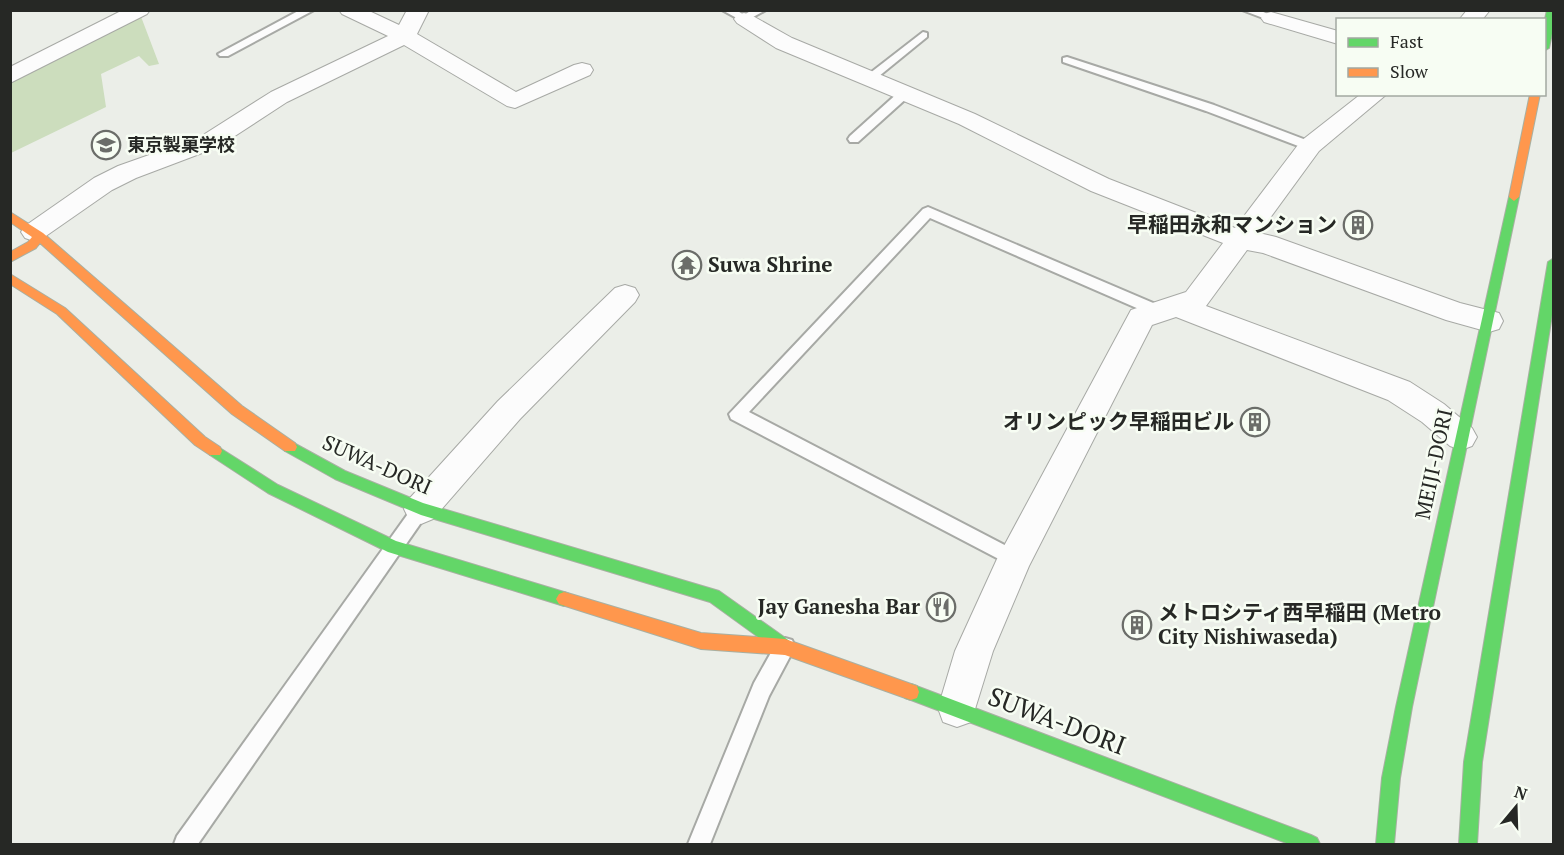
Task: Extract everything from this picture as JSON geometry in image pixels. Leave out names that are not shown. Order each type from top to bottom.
[{"type":"main road","points":[[1546,43],[1552,10]]},
{"type":"main road","name":"MEIJI-DORI","points":[[1384,844],[1391,778],[1535,96]]},
{"type":"main road","name":"SUWA-DORI","points":[[10,216],[37,234],[237,410],[287,445],[340,476],[421,509],[714,596],[785,646],[957,708],[1311,844]]},
{"type":"main road","points":[[10,258],[32,245],[37,234]]},
{"type":"main road","points":[[1468,844],[1473,762],[1554,262]]},
{"type":"main road","name":"SUWA-DORI","points":[[10,278],[61,311],[200,441],[273,489],[393,547],[702,640],[785,646]]},
{"type":"street","points":[[10,76],[140,10]]},
{"type":"street","points":[[349,10],[405,36],[515,101],[582,70]]},
{"type":"street","points":[[37,234],[103,184],[127,172],[209,142],[279,97],[405,36],[413,17],[419,10]]},
{"type":"street","points":[[744,13],[784,43],[967,119],[1100,185],[1240,240],[1266,244],[1456,313],[1489,321]]},
{"type":"street","points":[[1271,18],[1336,37]]},
{"type":"street","points":[[957,708],[974,651],[1014,559],[1141,318],[1196,299],[1310,146],[1373,96]]},
{"type":"street","points":[[421,509],[508,410],[625,295]]},
{"type":"street","points":[[1169,309],[1399,391],[1432,413],[1461,437]]},
{"type":"lane","points":[[224,54],[309,10]]},
{"type":"lane","points":[[1247,10],[1271,18]]},
{"type":"lane","points":[[869,79],[923,35]]},
{"type":"lane","points":[[1067,60],[1210,108],[1310,146]]},
{"type":"lane","points":[[854,139],[904,94]]},
{"type":"lane","points":[[1014,559],[737,414],[928,212],[1169,309]]},
{"type":"lane","points":[[185,844],[421,509]]},
{"type":"lane","points":[[699,844],[761,690],[785,646]]},
{"type":"green space","points":[[140,14],[159,64],[149,66],[139,56],[101,74],[106,107],[11,153],[11,82]]},
{"type":"traffic: fast","points":[[1546,38],[1552,10]]},
{"type":"traffic: fast","points":[[1385,844],[1391,778],[1404,707],[1514,197]]},
{"type":"traffic: fast","points":[[1468,844],[1473,762],[1554,262]]},
{"type":"traffic: fast","points":[[290,447],[340,475],[421,509],[714,596],[785,647]]},
{"type":"traffic: fast","points":[[215,451],[273,489],[393,547],[564,599]]},
{"type":"traffic: fast","points":[[911,692],[1311,844]]},
{"type":"traffic: slow","points":[[1514,197],[1535,96]]},
{"type":"traffic: slow","points":[[10,216],[34,232],[237,410],[290,447]]},
{"type":"traffic: slow","points":[[10,258],[32,245],[39,236]]},
{"type":"traffic: slow","points":[[10,278],[61,311],[200,441],[215,451]]},
{"type":"traffic: slow","points":[[564,599],[701,641],[785,647],[911,692]]},
{"type":"place","name":"東京製菓学校","points":[[106,145]]},
{"type":"place","name":"早稲田永和マンション","points":[[1358,225]]},
{"type":"place","name":"Suwa Shrine","points":[[687,265]]},
{"type":"place","name":"オリンピック早稲田ビル","points":[[1255,422]]},
{"type":"place","name":"Jay Ganesha Bar","points":[[941,607]]},
{"type":"place","name":"メトロシティ西早稲田 (Metro City Nishiwaseda)","points":[[1137,625]]}]
